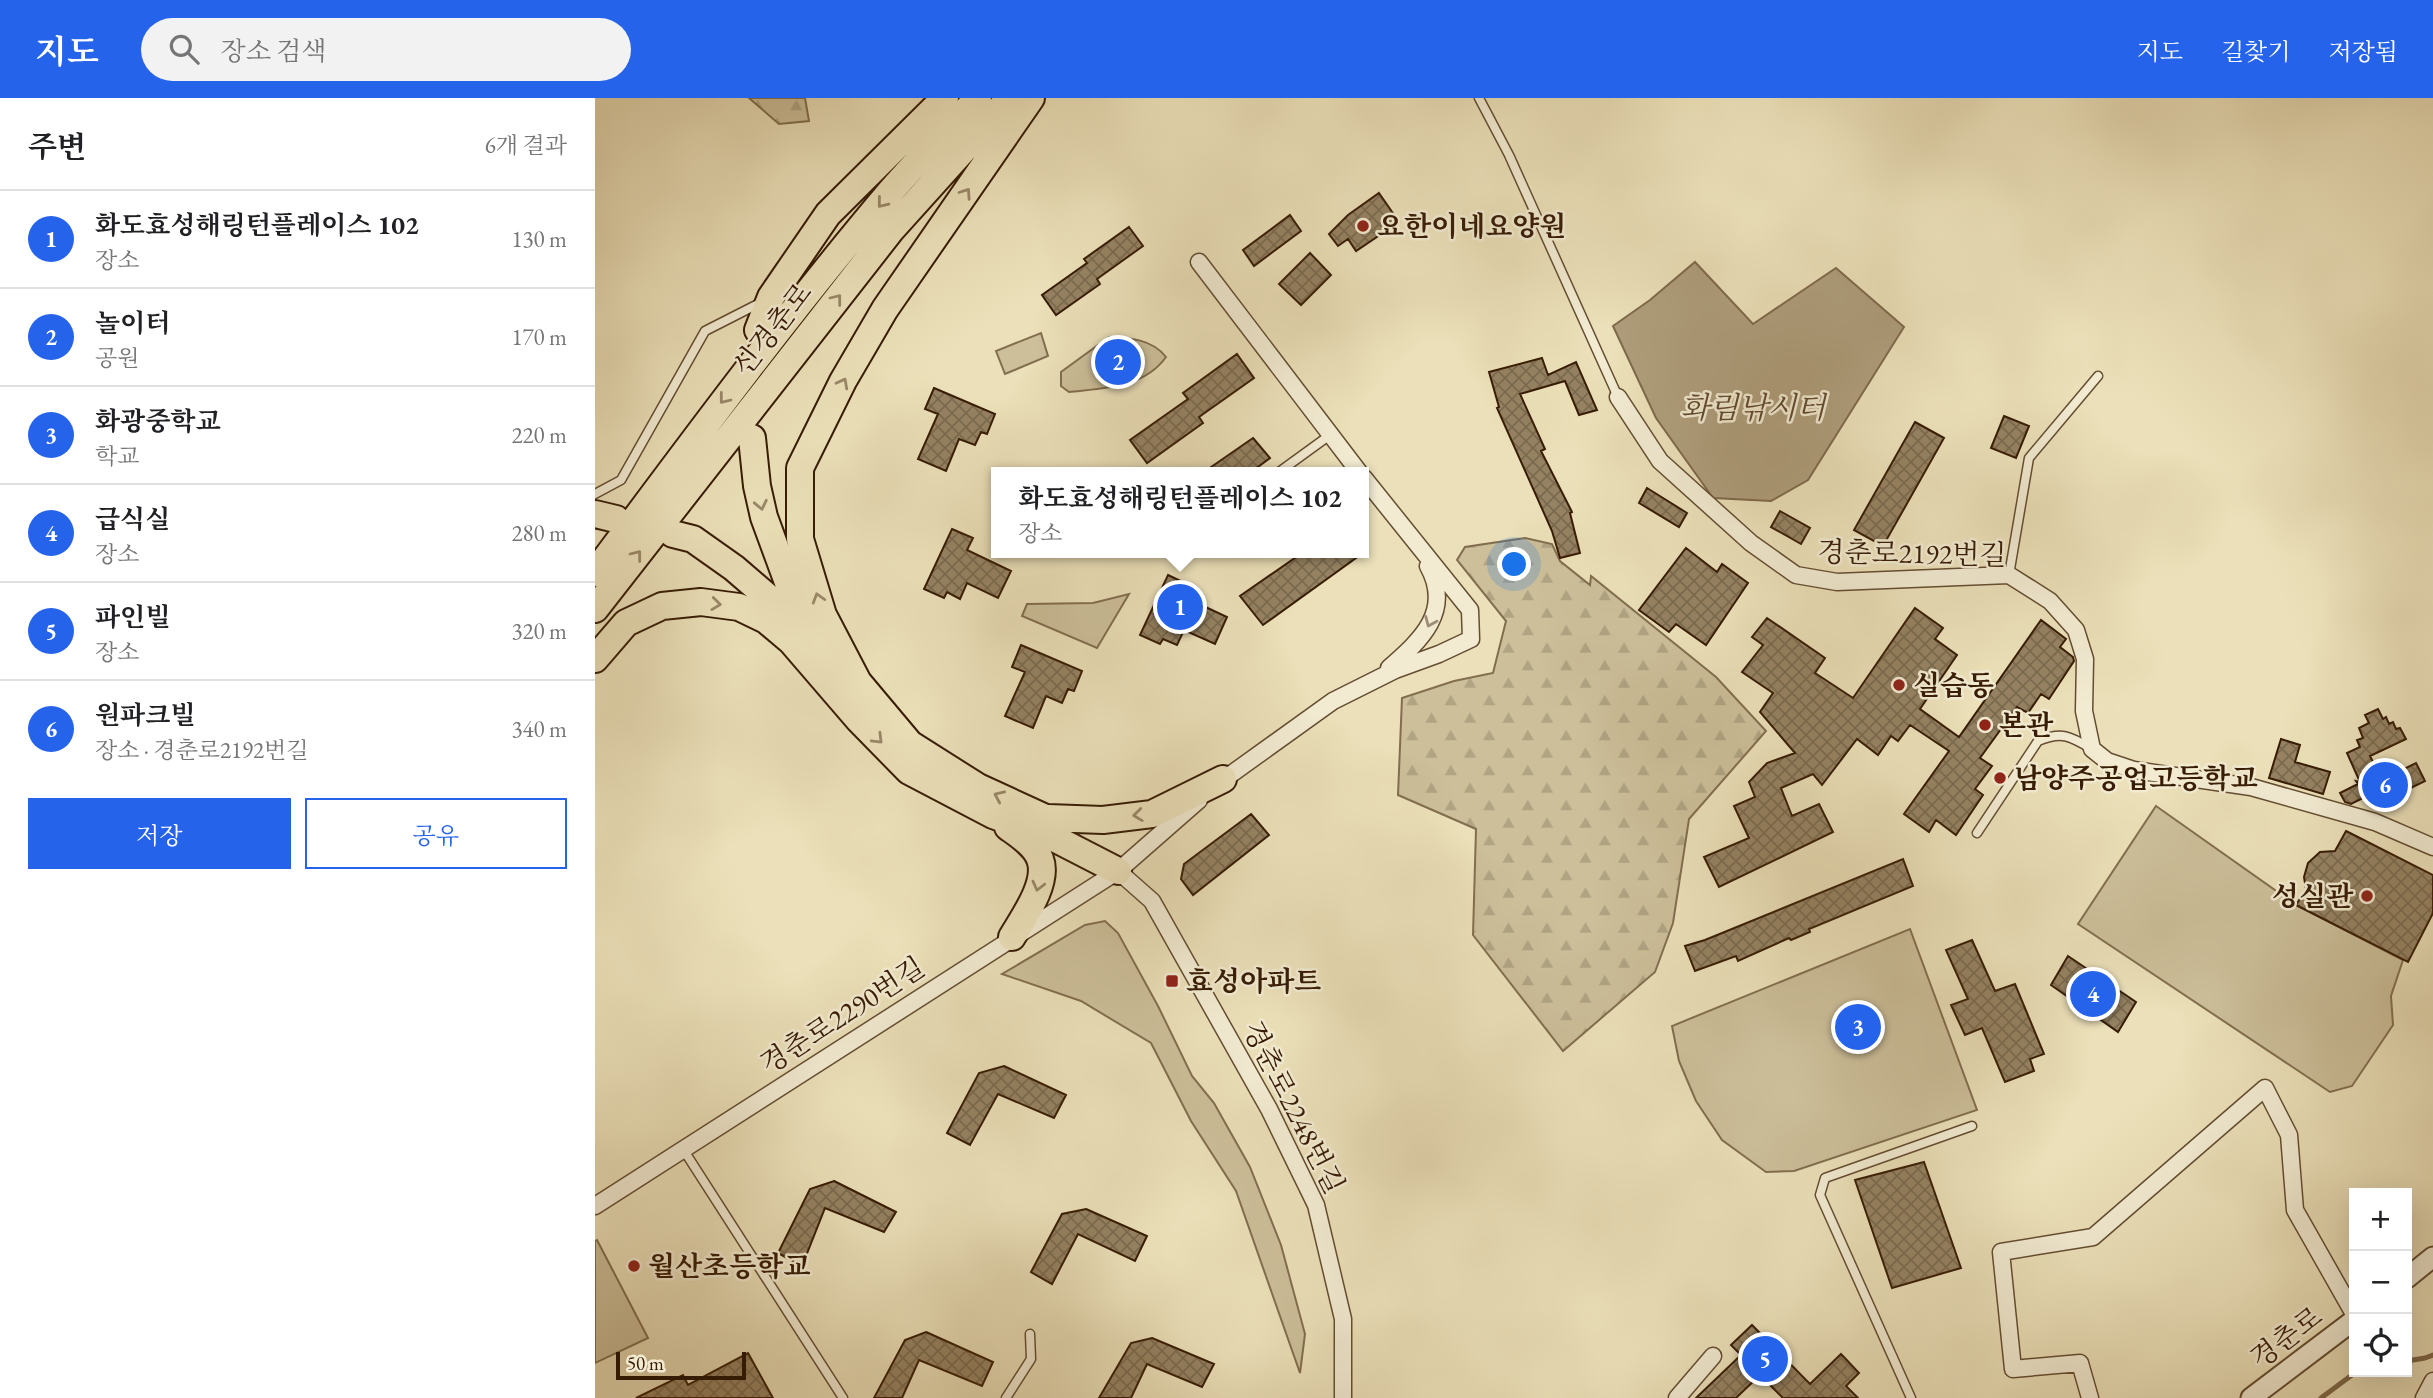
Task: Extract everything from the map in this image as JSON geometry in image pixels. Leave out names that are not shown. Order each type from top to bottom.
[{"type":"highway","points":[[758,330],[771,297],[828,214],[945,98]]},
{"type":"highway","name":"신경춘로","points":[[595,573],[719,405],[805,298],[892,191],[978,98]]},
{"type":"highway","name":"신경춘로","points":[[595,609],[891,230],[1010,98]]},
{"type":"highway","points":[[858,682],[823,615],[800,539],[800,468],[843,381],[885,309],[1031,98]]},
{"type":"highway","points":[[752,438],[755,474],[764,517],[806,631],[832,688]]},
{"type":"highway","points":[[673,534],[693,540],[734,568],[806,631],[858,682],[910,744],[978,786],[1048,818],[1118,871]]},
{"type":"highway","points":[[595,659],[626,623],[662,606],[701,602],[739,607],[766,620],[791,641],[859,720],[909,771],[993,815],[1050,836],[1118,871]]},
{"type":"highway","points":[[1048,818],[1103,820],[1152,814],[1223,779]]},
{"type":"highway","points":[[993,815],[1031,845],[1040,859],[1041,875],[1035,897],[1012,937]]},
{"type":"street","points":[[1199,262],[1355,467]]},
{"type":"street","name":"경춘로2192번길","points":[[1618,397],[1660,461],[1751,543],[1796,575],[1837,582],[2008,575],[2050,601],[2076,630],[2085,659],[2084,710],[2092,749]]},
{"type":"street","points":[[1369,484],[1470,610],[1471,639],[1375,680]]},
{"type":"street","points":[[1375,680],[1427,631],[1437,604],[1436,581],[1411,537]]},
{"type":"street","name":"경춘로2290번길","points":[[595,1206],[1118,871],[1223,779],[1333,701],[1375,680]]},
{"type":"street","points":[[2092,749],[2107,761],[2134,770],[2251,787],[2375,822],[2433,847]]},
{"type":"street","name":"경춘로2248번길","points":[[1118,871],[1152,901],[1263,1098],[1316,1205],[1343,1319],[1343,1398]]},
{"type":"street","points":[[2090,1398],[2080,1363],[2013,1369],[2001,1252],[2092,1237],[2265,1088],[2289,1135],[2295,1210],[2352,1314]]},
{"type":"street","points":[[2412,1274],[2433,1257]]},
{"type":"street","name":"경춘로","points":[[2251,1398],[2349,1321]]},
{"type":"street","points":[[1677,1398],[1713,1356]]},
{"type":"street","points":[[2424,1398],[2433,1381]]},
{"type":"lane","points":[[1479,98],[1509,155],[1618,397]]},
{"type":"lane","points":[[595,494],[621,480],[705,331],[771,297]]},
{"type":"lane","points":[[2008,575],[2029,458],[2098,376]]},
{"type":"lane","points":[[1286,467],[1330,435]]},
{"type":"lane","points":[[1977,833],[2038,741],[2052,735],[2068,736],[2092,749]]},
{"type":"lane","points":[[1911,1398],[1820,1195],[1825,1178],[1972,1126]]},
{"type":"lane","points":[[684,1149],[843,1398]]},
{"type":"lane","points":[[1006,1398],[1031,1359],[1030,1334]]},
{"type":"green space","points":[[749,98],[805,98],[809,121],[779,124]]},
{"type":"green space","points":[[1041,333],[1048,356],[1005,374],[996,351]]},
{"type":"green space","points":[[1109,337],[1147,343],[1166,357],[1146,375],[1122,385],[1069,392],[1061,386],[1061,372]]},
{"type":"green space","points":[[1525,538],[1552,544],[1560,561],[1590,585],[1591,576],[1716,677],[1766,731],[1689,819],[1673,923],[1655,972],[1563,1051],[1473,935],[1476,829],[1398,795],[1402,698],[1454,681],[1493,673],[1506,621],[1457,560],[1465,547]]},
{"type":"green space","points":[[1129,594],[1097,648],[1022,616],[1027,604],[1093,603]]},
{"type":"green space","points":[[2156,806],[2296,905],[2403,960],[2391,996],[2393,1025],[2352,1086],[2330,1092],[2078,924]]},
{"type":"green space","points":[[1105,921],[1118,933],[1192,1076],[1214,1103],[1250,1167],[1281,1245],[1305,1334],[1300,1373],[1236,1191],[1191,1121],[1151,1043],[1081,1001],[1002,974],[1085,925]]},
{"type":"green space","points":[[1910,929],[1977,1110],[1794,1171],[1766,1172],[1722,1140],[1696,1101],[1679,1061],[1672,1026]]},
{"type":"green space","points":[[597,1240],[648,1338],[595,1363],[595,1241]]},
{"type":"water","name":"화림낚시터","points":[[1695,262],[1753,324],[1836,268],[1904,327],[1808,480],[1771,501],[1713,498],[1656,418],[1613,326],[1650,300]]},
{"type":"building","name":"요한이네요양원","points":[[1379,193],[1399,222],[1356,251],[1348,239],[1338,246],[1329,234],[1348,215]]},
{"type":"building","name":"요한이네요양원","points":[[1290,215],[1301,231],[1254,266],[1243,250]]},
{"type":"building","points":[[1129,227],[1143,246],[1097,279],[1100,284],[1056,315],[1042,295],[1087,263],[1084,259]]},
{"type":"building","name":"요한이네요양원","points":[[1310,253],[1331,275],[1301,305],[1279,284]]},
{"type":"building","points":[[1237,354],[1254,378],[1199,417],[1203,423],[1147,463],[1130,440],[1188,399],[1183,393]]},
{"type":"building","points":[[1542,358],[1548,375],[1576,362],[1597,410],[1579,415],[1565,381],[1520,394],[1545,449],[1541,451],[1572,512],[1570,513],[1580,553],[1560,558],[1552,531],[1497,408],[1499,407],[1489,372]]},
{"type":"building","points":[[934,388],[995,414],[987,434],[981,432],[975,445],[959,439],[946,471],[918,459],[938,414],[925,409]]},
{"type":"building","points":[[2004,416],[2029,426],[2016,458],[1991,448]]},
{"type":"building","points":[[1915,422],[1944,438],[1883,546],[1854,530]]},
{"type":"building","points":[[1253,438],[1270,458],[1258,467],[1211,467]]},
{"type":"building","points":[[1647,488],[1687,513],[1679,527],[1639,503]]},
{"type":"building","points":[[1780,511],[1810,528],[1801,544],[1771,527]]},
{"type":"building","points":[[952,529],[973,538],[967,550],[1011,571],[998,598],[967,583],[960,599],[947,592],[944,598],[924,589]]},
{"type":"building","points":[[1686,548],[1717,572],[1722,564],[1748,583],[1706,645],[1676,624],[1669,632],[1639,610]]},
{"type":"building","points":[[1295,558],[1356,558],[1263,625],[1240,596]]},
{"type":"building","points":[[1168,575],[1189,585],[1184,597],[1227,617],[1215,644],[1184,630],[1177,645],[1163,639],[1160,644],[1140,635]]},
{"type":"building","points":[[1915,608],[1943,628],[1935,639],[1957,655],[1920,709],[1959,737],[2041,620],[2066,639],[2060,647],[2073,657],[2074,661],[2049,699],[2041,694],[2028,713],[2017,707],[1980,758],[1992,766],[1975,789],[1983,795],[1956,835],[1936,820],[1929,832],[1904,814],[1949,751],[1910,725],[1898,741],[1891,736],[1878,755],[1857,739],[1822,785],[1813,774],[1781,788],[1792,816],[1819,804],[1833,832],[1719,887],[1704,857],[1749,838],[1734,806],[1755,797],[1749,782],[1767,763],[1795,753],[1760,712],[1773,693],[1742,672],[1763,645],[1752,637],[1767,618],[1825,658],[1815,673],[1853,698]]},
{"type":"building","points":[[1021,645],[1082,671],[1074,691],[1068,689],[1062,703],[1046,696],[1033,728],[1005,716],[1025,672],[1012,667]]},
{"type":"building","points":[[2378,709],[2383,719],[2386,717],[2389,724],[2393,722],[2396,729],[2400,728],[2406,739],[2370,756],[2382,780],[2416,763],[2425,781],[2376,805],[2373,800],[2368,802],[2365,797],[2351,804],[2345,802],[2340,793],[2358,784],[2356,781],[2360,782],[2347,753],[2360,747],[2357,740],[2363,738],[2359,728],[2369,723],[2365,715]]},
{"type":"building","points":[[2281,739],[2300,745],[2295,762],[2330,772],[2323,794],[2269,778]]},
{"type":"building","points":[[1251,814],[1269,835],[1193,895],[1181,879],[1184,864]]},
{"type":"building","name":"성실관","points":[[2346,831],[2433,875],[2433,913],[2408,962],[2296,905],[2306,889],[2304,877],[2308,863],[2320,852],[2335,851]]},
{"type":"building","points":[[1903,859],[1913,886],[1738,961],[1736,956],[1695,971],[1685,946]]},
{"type":"building","points":[[1972,940],[1995,991],[2015,984],[2044,1054],[2030,1059],[2034,1071],[2005,1082],[1982,1028],[1965,1035],[1951,1005],[1968,999],[1946,950]]},
{"type":"building","points":[[2068,956],[2136,1002],[2118,1032],[2051,985]]},
{"type":"building","points":[[1004,1066],[1066,1095],[1054,1118],[998,1094],[970,1145],[947,1133],[979,1073]]},
{"type":"building","points":[[1924,1162],[1961,1268],[1892,1288],[1855,1180]]},
{"type":"building","points":[[834,1181],[896,1212],[884,1232],[825,1208],[802,1266],[778,1253],[810,1189]]},
{"type":"building","points":[[1086,1209],[1147,1236],[1135,1261],[1078,1234],[1052,1284],[1031,1272],[1062,1214]]},
{"type":"building","points":[[1752,1325],[1810,1384],[1841,1354],[1859,1373],[1846,1386],[1858,1398],[1783,1398],[1760,1375],[1736,1398],[1696,1398],[1741,1355],[1731,1345]]},
{"type":"building","points":[[926,1332],[993,1362],[982,1386],[919,1360],[902,1398],[874,1398],[905,1340]]},
{"type":"building","points":[[1152,1338],[1214,1364],[1202,1387],[1147,1364],[1131,1398],[1099,1398],[1131,1343]]},
{"type":"building","points":[[748,1353],[773,1398],[636,1398],[683,1375],[688,1385]]},
{"type":"waterway","points":[[2412,1360],[2433,1355]]},
{"type":"waterway","points":[[2321,1398],[2349,1377]]},
{"type":"place","name":"요한이네요양원","points":[[1363,226]]},
{"type":"place","name":"놀이터","points":[[1118,362]]},
{"type":"place","name":"화도효성해링턴플레이스 102","points":[[1180,607]]},
{"type":"place","name":"실습동","points":[[1899,685]]},
{"type":"place","name":"본관","points":[[1985,725]]},
{"type":"place","name":"남양주공업고등학교","points":[[2000,778]]},
{"type":"place","name":"원파크빌","points":[[2385,785]]},
{"type":"place","name":"성실관","points":[[2367,896]]},
{"type":"place","name":"효성아파트","points":[[1172,981]]},
{"type":"place","name":"급식실","points":[[2093,994]]},
{"type":"place","name":"화광중학교","points":[[1858,1027]]},
{"type":"place","name":"월산초등학교","points":[[634,1266]]},
{"type":"place","name":"파인빌","points":[[1765,1359]]}]
